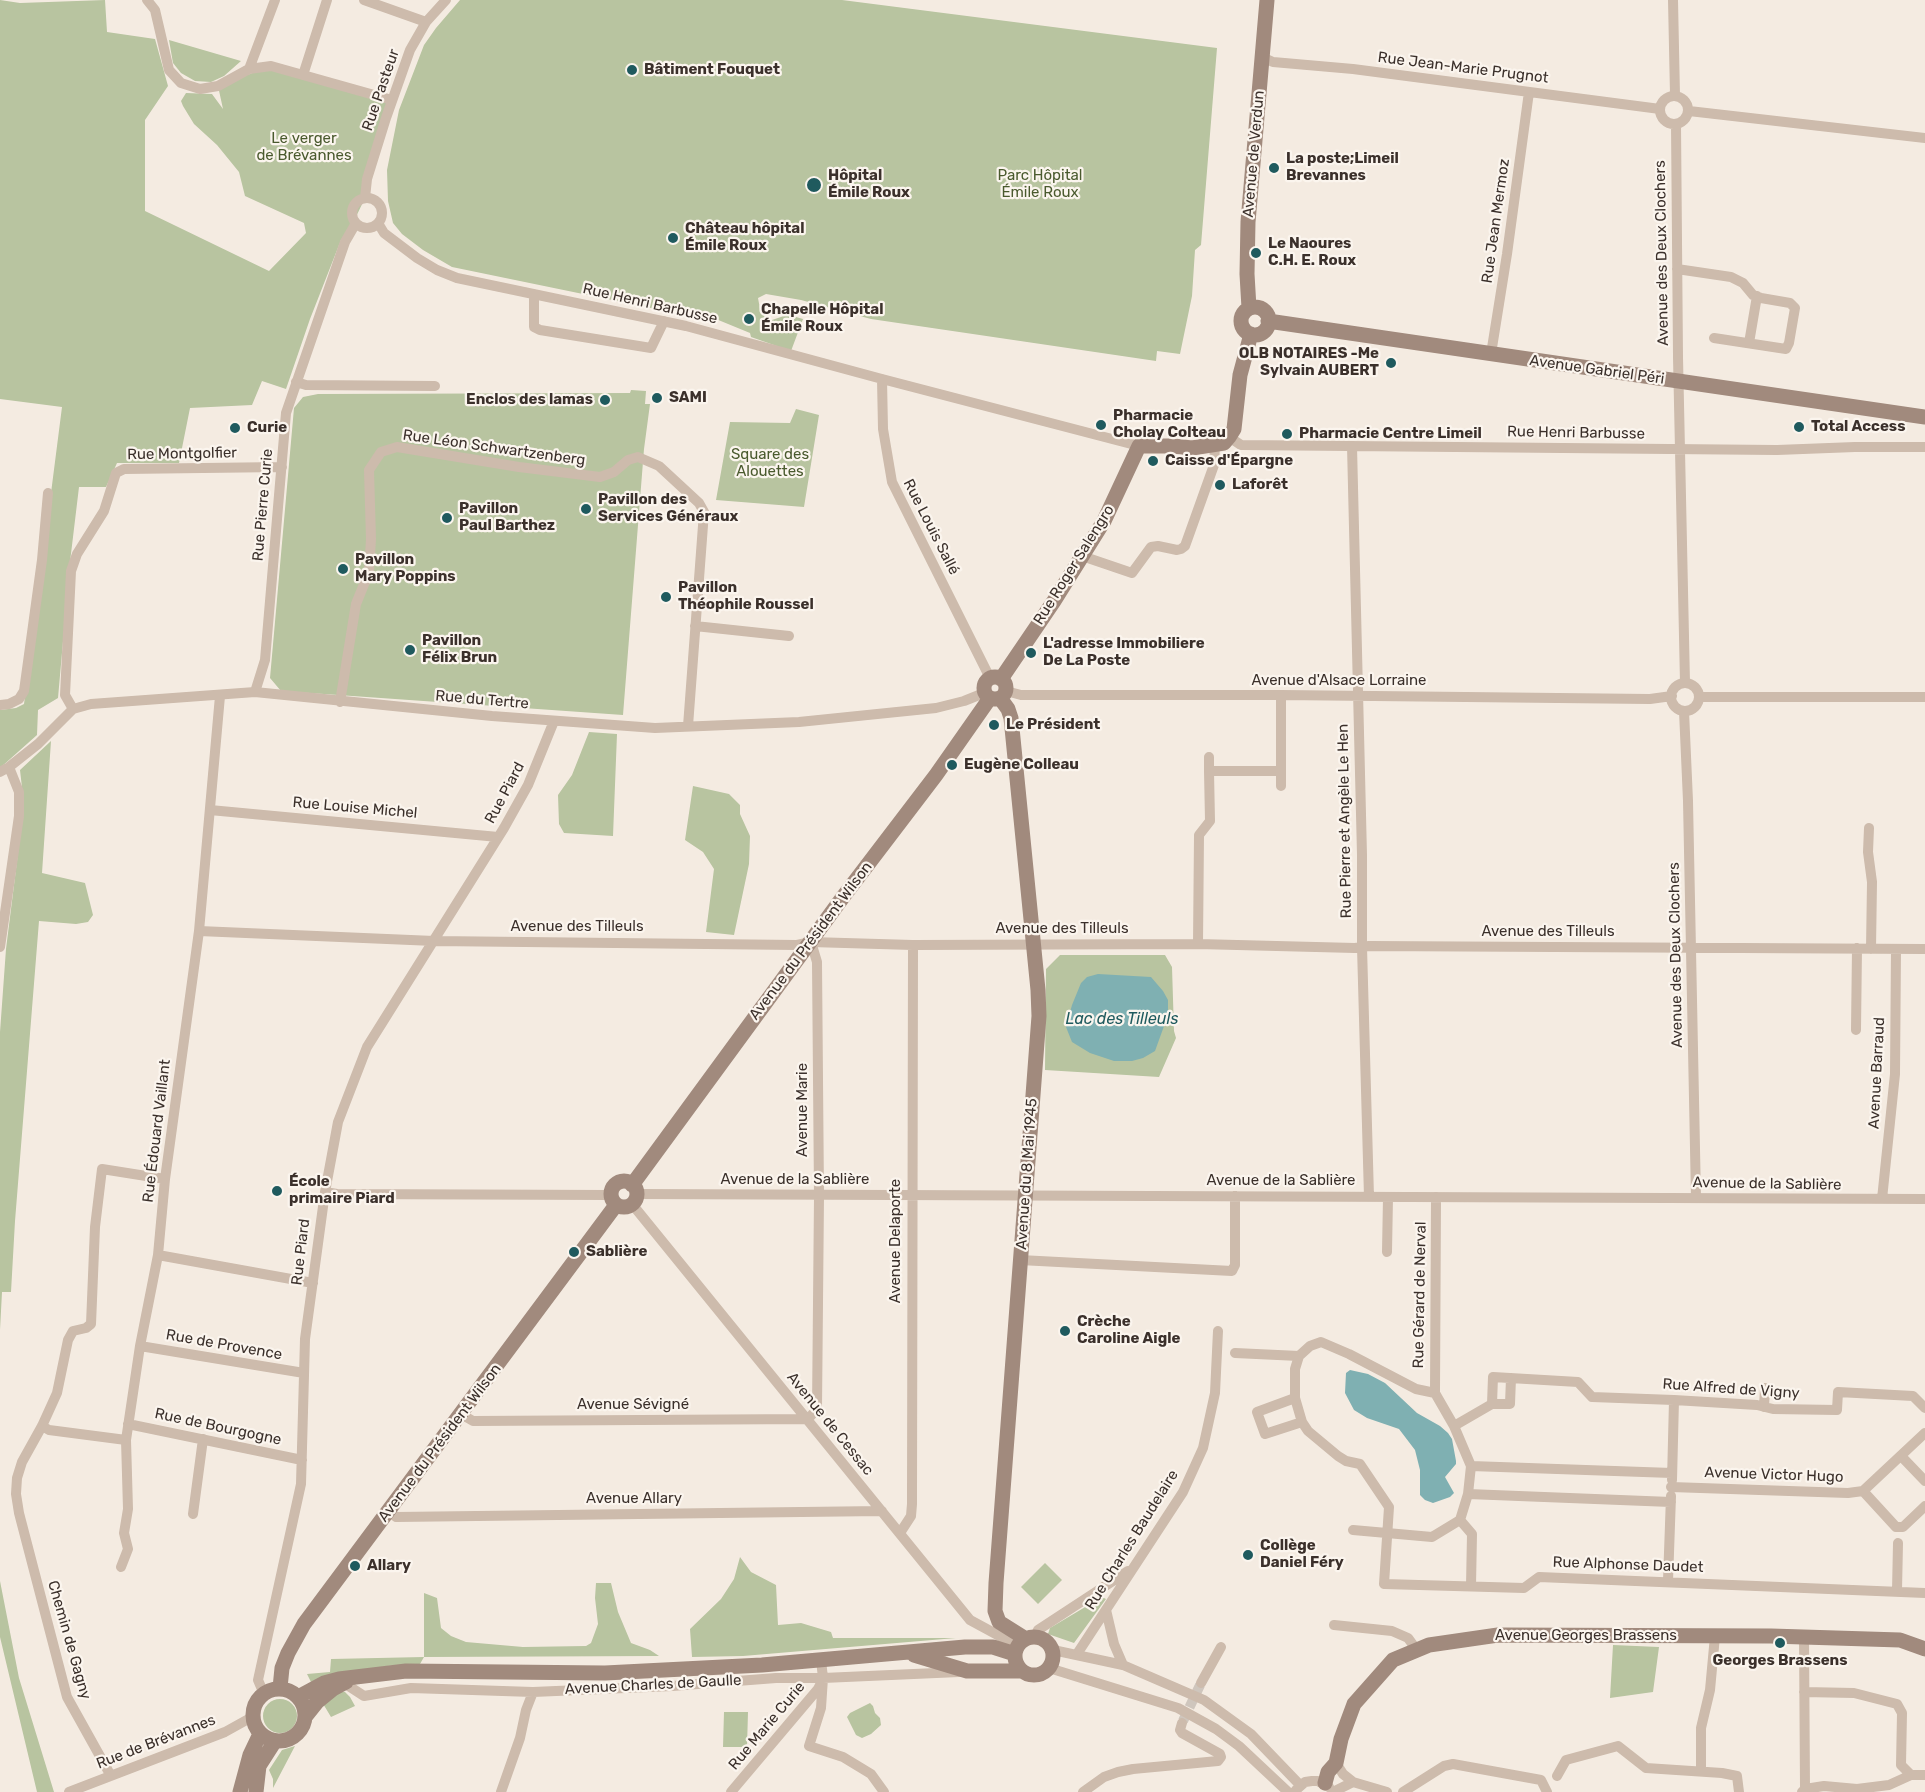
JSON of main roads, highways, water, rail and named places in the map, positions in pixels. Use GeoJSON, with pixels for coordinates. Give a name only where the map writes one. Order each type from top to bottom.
{"type":"FeatureCollection","features":[{"type":"Feature","properties":{"kind":"water","name":"Lac des Tilleuls"},"geometry":{"type":"Polygon","coordinates":[[[1098,974],[1151,977],[1163,991],[1168,1000],[1168,1015],[1155,1051],[1132,1061],[1114,1061],[1090,1053],[1072,1042],[1066,1027],[1072,1005],[1081,983],[1087,977],[1098,974]]]}},
{"type":"Feature","properties":{"kind":"water"},"geometry":{"type":"Polygon","coordinates":[[[1350,1370],[1368,1374],[1385,1383],[1417,1413],[1448,1433],[1452,1439],[1456,1461],[1445,1477],[1454,1493],[1450,1497],[1433,1503],[1420,1495],[1420,1470],[1415,1450],[1399,1429],[1367,1418],[1354,1410],[1345,1393],[1346,1373],[1350,1370]]]}},
{"type":"Feature","properties":{"kind":"tunnel"},"geometry":{"type":"LineString","coordinates":[[1183,1721],[1201,1683]]}},
{"type":"Feature","properties":{"kind":"place","name":"Bâtiment Fouquet"},"geometry":{"type":"Point","coordinates":[632,70]}},
{"type":"Feature","properties":{"kind":"place","name":"La poste;Limeil Brevannes"},"geometry":{"type":"Point","coordinates":[1274,168]}},
{"type":"Feature","properties":{"kind":"place","name":"Hôpital Émile Roux"},"geometry":{"type":"Point","coordinates":[814,185]}},
{"type":"Feature","properties":{"kind":"place","name":"Château hôpital Émile Roux"},"geometry":{"type":"Point","coordinates":[673,238]}},
{"type":"Feature","properties":{"kind":"place","name":"Le Naoures C.H. E. Roux"},"geometry":{"type":"Point","coordinates":[1256,253]}},
{"type":"Feature","properties":{"kind":"place","name":"Chapelle Hôpital Émile Roux"},"geometry":{"type":"Point","coordinates":[749,319]}},
{"type":"Feature","properties":{"kind":"place","name":"OLB NOTAIRES -Me Sylvain AUBERT"},"geometry":{"type":"Point","coordinates":[1391,363]}},
{"type":"Feature","properties":{"kind":"place","name":"SAMI"},"geometry":{"type":"Point","coordinates":[657,398]}},
{"type":"Feature","properties":{"kind":"place","name":"Enclos des lamas"},"geometry":{"type":"Point","coordinates":[605,400]}},
{"type":"Feature","properties":{"kind":"place","name":"Pharmacie Cholay Colteau"},"geometry":{"type":"Point","coordinates":[1101,425]}},
{"type":"Feature","properties":{"kind":"place","name":"Total Access"},"geometry":{"type":"Point","coordinates":[1799,427]}},
{"type":"Feature","properties":{"kind":"place","name":"Curie"},"geometry":{"type":"Point","coordinates":[235,428]}},
{"type":"Feature","properties":{"kind":"place","name":"Pharmacie Centre Limeil"},"geometry":{"type":"Point","coordinates":[1287,434]}},
{"type":"Feature","properties":{"kind":"place","name":"Caisse d'Épargne"},"geometry":{"type":"Point","coordinates":[1153,461]}},
{"type":"Feature","properties":{"kind":"place","name":"Laforêt"},"geometry":{"type":"Point","coordinates":[1220,485]}},
{"type":"Feature","properties":{"kind":"place","name":"Pavillon des Services Généraux"},"geometry":{"type":"Point","coordinates":[586,509]}},
{"type":"Feature","properties":{"kind":"place","name":"Pavillon Paul Barthez"},"geometry":{"type":"Point","coordinates":[447,518]}},
{"type":"Feature","properties":{"kind":"place","name":"Pavillon Mary Poppins"},"geometry":{"type":"Point","coordinates":[343,569]}},
{"type":"Feature","properties":{"kind":"place","name":"Pavillon Théophile Roussel"},"geometry":{"type":"Point","coordinates":[666,597]}},
{"type":"Feature","properties":{"kind":"place","name":"Pavillon Félix Brun"},"geometry":{"type":"Point","coordinates":[410,650]}},
{"type":"Feature","properties":{"kind":"place","name":"L'adresse Immobiliere De La Poste"},"geometry":{"type":"Point","coordinates":[1031,653]}},
{"type":"Feature","properties":{"kind":"place","name":"Le Président"},"geometry":{"type":"Point","coordinates":[994,725]}},
{"type":"Feature","properties":{"kind":"place","name":"Eugène Colleau"},"geometry":{"type":"Point","coordinates":[952,765]}},
{"type":"Feature","properties":{"kind":"place","name":"École primaire Piard"},"geometry":{"type":"Point","coordinates":[277,1191]}},
{"type":"Feature","properties":{"kind":"place","name":"Sablière"},"geometry":{"type":"Point","coordinates":[574,1252]}},
{"type":"Feature","properties":{"kind":"place","name":"Crèche Caroline Aigle"},"geometry":{"type":"Point","coordinates":[1065,1331]}},
{"type":"Feature","properties":{"kind":"place","name":"Collège Daniel Féry"},"geometry":{"type":"Point","coordinates":[1248,1555]}},
{"type":"Feature","properties":{"kind":"place","name":"Allary"},"geometry":{"type":"Point","coordinates":[355,1566]}},
{"type":"Feature","properties":{"kind":"place","name":"Georges Brassens"},"geometry":{"type":"Point","coordinates":[1780,1643]}},
{"type":"Feature","properties":{"kind":"park label","name":"Le verger de Brévannes"},"geometry":{"type":"Point","coordinates":[304,148]}},
{"type":"Feature","properties":{"kind":"park label","name":"Parc Hôpital Émile Roux"},"geometry":{"type":"Point","coordinates":[1040,184]}},
{"type":"Feature","properties":{"kind":"park label","name":"Square des Alouettes"},"geometry":{"type":"Point","coordinates":[770,464]}}]}
